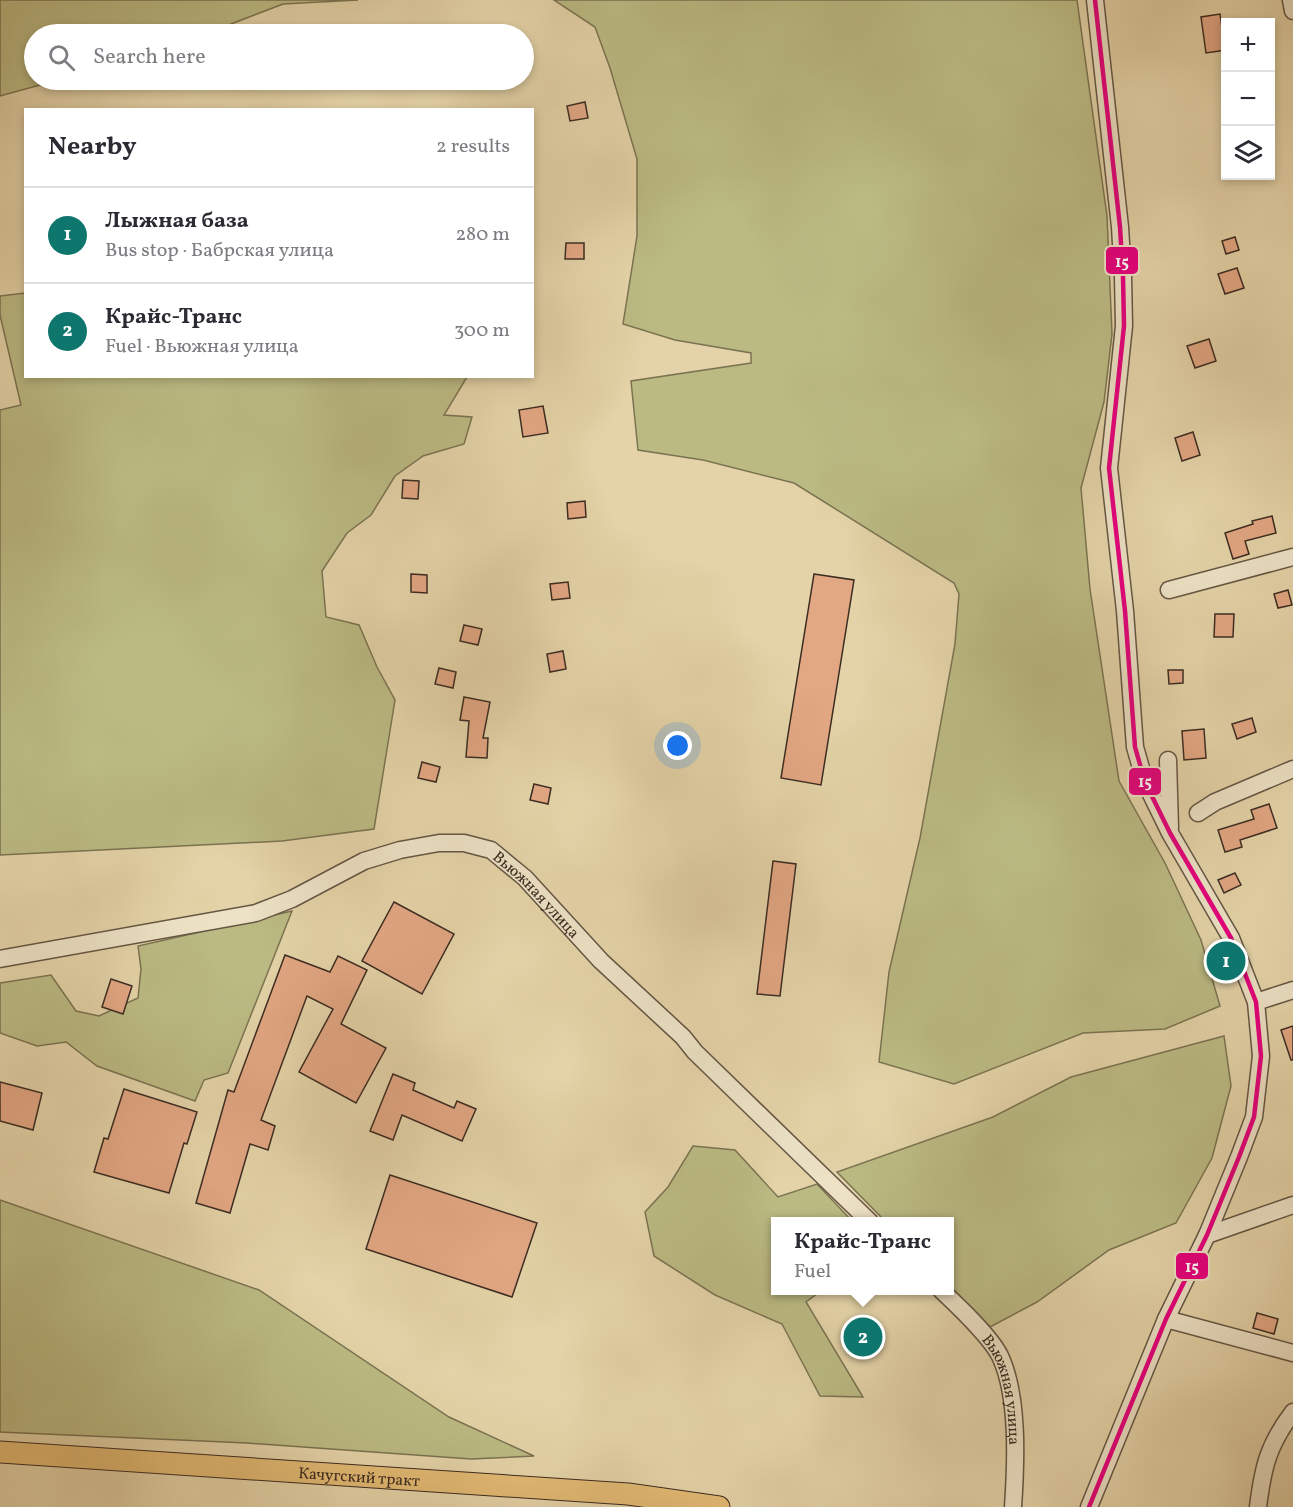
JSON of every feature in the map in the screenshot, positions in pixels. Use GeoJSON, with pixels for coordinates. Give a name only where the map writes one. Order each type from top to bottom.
{"type":"FeatureCollection","features":[{"type":"Feature","properties":{"kind":"main road","name":"Качугский тракт"},"geometry":{"type":"LineString","coordinates":[[0,1452],[628,1494],[719,1507]]}},
{"type":"Feature","properties":{"kind":"street"},"geometry":{"type":"LineString","coordinates":[[1089,1507],[1166,1319],[1207,1235],[1254,1118],[1261,1056],[1257,1002],[1231,938],[1170,833],[1145,782],[1135,747],[1125,610],[1109,468],[1124,326],[1123,276],[1120,227],[1095,0]]}},
{"type":"Feature","properties":{"kind":"street"},"geometry":{"type":"LineString","coordinates":[[1291,0],[1293,11]]}},
{"type":"Feature","properties":{"kind":"street"},"geometry":{"type":"LineString","coordinates":[[1169,590],[1293,556]]}},
{"type":"Feature","properties":{"kind":"street"},"geometry":{"type":"LineString","coordinates":[[1168,760],[1170,833]]}},
{"type":"Feature","properties":{"kind":"street"},"geometry":{"type":"LineString","coordinates":[[1198,813],[1215,802],[1293,769]]}},
{"type":"Feature","properties":{"kind":"street","name":"Вьюжная улица"},"geometry":{"type":"LineString","coordinates":[[0,959],[256,913],[292,898],[364,861],[400,850],[439,843],[464,843],[491,850],[525,878],[601,961],[683,1037],[695,1052],[866,1217]]}},
{"type":"Feature","properties":{"kind":"street"},"geometry":{"type":"LineString","coordinates":[[1257,1002],[1293,990]]}},
{"type":"Feature","properties":{"kind":"street"},"geometry":{"type":"LineString","coordinates":[[1207,1235],[1293,1205]]}},
{"type":"Feature","properties":{"kind":"street","name":"Вьюжная улица"},"geometry":{"type":"LineString","coordinates":[[946,1295],[999,1354],[1009,1381],[1014,1410],[1013,1507]]}},
{"type":"Feature","properties":{"kind":"street"},"geometry":{"type":"LineString","coordinates":[[1166,1319],[1293,1353]]}},
{"type":"Feature","properties":{"kind":"street"},"geometry":{"type":"LineString","coordinates":[[1258,1507],[1261,1479],[1267,1456],[1281,1428],[1293,1412]]}},
{"type":"Feature","properties":{"kind":"shaded area"},"geometry":{"type":"Polygon","coordinates":[[[0,0],[358,0],[283,4],[231,24],[24,24],[24,89],[0,96],[0,0]]]}},
{"type":"Feature","properties":{"kind":"shaded area"},"geometry":{"type":"Polygon","coordinates":[[[554,0],[1077,0],[1107,216],[1112,334],[1104,402],[1081,488],[1090,589],[1119,781],[1165,863],[1201,940],[1220,1006],[1165,1029],[1083,1033],[954,1084],[879,1062],[889,972],[920,838],[955,644],[959,594],[954,583],[794,483],[703,460],[638,450],[631,381],[751,363],[751,353],[675,340],[623,324],[637,236],[637,159],[610,68],[595,27],[554,0]]]}},
{"type":"Feature","properties":{"kind":"shaded area"},"geometry":{"type":"Polygon","coordinates":[[[24,293],[24,378],[466,378],[444,415],[472,417],[464,444],[423,456],[395,476],[371,515],[347,533],[322,571],[326,617],[359,625],[377,667],[395,700],[374,829],[282,841],[0,855],[0,410],[21,405],[0,315],[0,296],[24,293]]]}},
{"type":"Feature","properties":{"kind":"shaded area"},"geometry":{"type":"Polygon","coordinates":[[[292,911],[228,1073],[204,1080],[195,1101],[97,1066],[66,1042],[37,1046],[0,1033],[0,983],[51,975],[76,1011],[99,1016],[138,998],[141,969],[138,946],[292,911]]]}},
{"type":"Feature","properties":{"kind":"shaded area"},"geometry":{"type":"Polygon","coordinates":[[[1224,1036],[1231,1086],[1212,1158],[1176,1223],[1109,1250],[1037,1302],[990,1327],[954,1291],[954,1217],[881,1217],[837,1172],[993,1117],[1071,1077],[1224,1036]]]}},
{"type":"Feature","properties":{"kind":"shaded area"},"geometry":{"type":"Polygon","coordinates":[[[693,1146],[735,1150],[778,1197],[817,1184],[848,1217],[771,1217],[771,1295],[816,1295],[806,1302],[863,1397],[820,1396],[782,1324],[715,1295],[654,1256],[645,1212],[668,1187],[693,1146]]]}},
{"type":"Feature","properties":{"kind":"shaded area"},"geometry":{"type":"Polygon","coordinates":[[[0,1200],[259,1290],[449,1417],[534,1456],[471,1459],[247,1443],[0,1432],[0,1200]]]}},
{"type":"Feature","properties":{"kind":"building"},"geometry":{"type":"Polygon","coordinates":[[[1220,14],[1221,51],[1206,53],[1201,17],[1220,14]]]}},
{"type":"Feature","properties":{"kind":"building"},"geometry":{"type":"Polygon","coordinates":[[[585,102],[588,118],[570,121],[567,106],[585,102]]]}},
{"type":"Feature","properties":{"kind":"building"},"geometry":{"type":"Polygon","coordinates":[[[1235,237],[1239,250],[1226,254],[1222,241],[1235,237]]]}},
{"type":"Feature","properties":{"kind":"building"},"geometry":{"type":"Polygon","coordinates":[[[566,243],[584,243],[584,259],[565,259],[566,243]]]}},
{"type":"Feature","properties":{"kind":"building"},"geometry":{"type":"Polygon","coordinates":[[[1237,268],[1244,288],[1225,294],[1218,274],[1237,268]]]}},
{"type":"Feature","properties":{"kind":"building"},"geometry":{"type":"Polygon","coordinates":[[[1209,339],[1216,361],[1195,368],[1187,346],[1209,339]]]}},
{"type":"Feature","properties":{"kind":"building"},"geometry":{"type":"Polygon","coordinates":[[[543,406],[548,433],[523,437],[519,410],[543,406]]]}},
{"type":"Feature","properties":{"kind":"building"},"geometry":{"type":"Polygon","coordinates":[[[1193,432],[1200,455],[1182,461],[1175,438],[1193,432]]]}},
{"type":"Feature","properties":{"kind":"building"},"geometry":{"type":"Polygon","coordinates":[[[403,480],[419,481],[418,499],[402,498],[403,480]]]}},
{"type":"Feature","properties":{"kind":"building"},"geometry":{"type":"Polygon","coordinates":[[[585,501],[586,517],[568,519],[567,503],[585,501]]]}},
{"type":"Feature","properties":{"kind":"building"},"geometry":{"type":"Polygon","coordinates":[[[1272,516],[1276,533],[1245,541],[1249,554],[1233,559],[1225,533],[1253,524],[1252,521],[1272,516]]]}},
{"type":"Feature","properties":{"kind":"building"},"geometry":{"type":"Polygon","coordinates":[[[411,574],[427,575],[427,593],[411,592],[411,574]]]}},
{"type":"Feature","properties":{"kind":"building"},"geometry":{"type":"Polygon","coordinates":[[[814,574],[854,580],[821,785],[781,778],[814,574]]]}},
{"type":"Feature","properties":{"kind":"building"},"geometry":{"type":"Polygon","coordinates":[[[568,582],[570,598],[552,600],[550,584],[568,582]]]}},
{"type":"Feature","properties":{"kind":"building"},"geometry":{"type":"Polygon","coordinates":[[[1288,590],[1292,605],[1278,608],[1274,594],[1288,590]]]}},
{"type":"Feature","properties":{"kind":"building"},"geometry":{"type":"Polygon","coordinates":[[[1215,614],[1234,614],[1233,637],[1214,637],[1215,614]]]}},
{"type":"Feature","properties":{"kind":"building"},"geometry":{"type":"Polygon","coordinates":[[[464,625],[482,629],[478,645],[460,641],[464,625]]]}},
{"type":"Feature","properties":{"kind":"building"},"geometry":{"type":"Polygon","coordinates":[[[563,651],[566,669],[550,672],[547,654],[563,651]]]}},
{"type":"Feature","properties":{"kind":"building"},"geometry":{"type":"Polygon","coordinates":[[[439,668],[456,672],[453,688],[435,684],[439,668]]]}},
{"type":"Feature","properties":{"kind":"building"},"geometry":{"type":"Polygon","coordinates":[[[1168,670],[1183,670],[1183,683],[1169,684],[1168,670]]]}},
{"type":"Feature","properties":{"kind":"building"},"geometry":{"type":"Polygon","coordinates":[[[464,697],[490,702],[483,738],[488,738],[487,758],[466,757],[469,721],[460,720],[464,697]]]}},
{"type":"Feature","properties":{"kind":"building"},"geometry":{"type":"Polygon","coordinates":[[[1252,718],[1256,732],[1237,739],[1232,724],[1252,718]]]}},
{"type":"Feature","properties":{"kind":"building"},"geometry":{"type":"Polygon","coordinates":[[[1204,729],[1206,758],[1184,760],[1182,731],[1204,729]]]}},
{"type":"Feature","properties":{"kind":"building"},"geometry":{"type":"Polygon","coordinates":[[[422,762],[440,767],[436,782],[418,778],[422,762]]]}},
{"type":"Feature","properties":{"kind":"building"},"geometry":{"type":"Polygon","coordinates":[[[534,784],[551,788],[548,804],[530,800],[534,784]]]}},
{"type":"Feature","properties":{"kind":"building"},"geometry":{"type":"Polygon","coordinates":[[[1269,804],[1277,828],[1240,840],[1242,847],[1225,852],[1218,830],[1254,819],[1251,810],[1269,804]]]}},
{"type":"Feature","properties":{"kind":"building"},"geometry":{"type":"Polygon","coordinates":[[[773,861],[796,864],[780,996],[757,994],[773,861]]]}},
{"type":"Feature","properties":{"kind":"building"},"geometry":{"type":"Polygon","coordinates":[[[1235,873],[1241,885],[1224,893],[1218,880],[1235,873]]]}},
{"type":"Feature","properties":{"kind":"building"},"geometry":{"type":"Polygon","coordinates":[[[394,902],[454,934],[422,994],[362,961],[394,902]]]}},
{"type":"Feature","properties":{"kind":"building"},"geometry":{"type":"Polygon","coordinates":[[[285,955],[330,972],[338,956],[367,970],[341,1024],[386,1048],[356,1103],[299,1072],[333,1009],[307,996],[261,1120],[275,1126],[268,1150],[250,1144],[230,1213],[196,1203],[228,1090],[234,1092],[285,955]]]}},
{"type":"Feature","properties":{"kind":"building"},"geometry":{"type":"Polygon","coordinates":[[[111,979],[132,986],[123,1014],[102,1007],[111,979]]]}},
{"type":"Feature","properties":{"kind":"building"},"geometry":{"type":"Polygon","coordinates":[[[1293,1026],[1293,1060],[1291,1060],[1281,1030],[1293,1026]]]}},
{"type":"Feature","properties":{"kind":"building"},"geometry":{"type":"Polygon","coordinates":[[[393,1074],[415,1083],[413,1090],[454,1108],[457,1101],[476,1109],[462,1141],[402,1115],[393,1140],[370,1131],[393,1074]]]}},
{"type":"Feature","properties":{"kind":"building"},"geometry":{"type":"Polygon","coordinates":[[[0,1082],[42,1093],[33,1130],[0,1121],[0,1082]]]}},
{"type":"Feature","properties":{"kind":"building"},"geometry":{"type":"Polygon","coordinates":[[[124,1089],[197,1112],[187,1144],[184,1143],[169,1193],[94,1172],[104,1138],[108,1139],[124,1089]]]}},
{"type":"Feature","properties":{"kind":"building"},"geometry":{"type":"Polygon","coordinates":[[[390,1175],[537,1223],[512,1297],[366,1249],[390,1175]]]}},
{"type":"Feature","properties":{"kind":"building"},"geometry":{"type":"Polygon","coordinates":[[[1257,1313],[1278,1319],[1274,1334],[1253,1328],[1257,1313]]]}},
{"type":"Feature","properties":{"kind":"building"},"geometry":{"type":"Polygon","coordinates":[[[867,1322],[877,1343],[859,1352],[849,1331],[867,1322]]]}},
{"type":"Feature","properties":{"kind":"transit line","name":"15"},"geometry":{"type":"LineString","coordinates":[[1089,1507],[1166,1319],[1207,1235],[1239,1157],[1254,1117],[1261,1056],[1256,1002],[1231,938],[1170,833],[1145,782],[1135,747],[1125,611],[1109,468],[1124,326],[1123,276],[1120,227],[1095,0]]}},
{"type":"Feature","properties":{"kind":"place","name":"Лыжная база"},"geometry":{"type":"Point","coordinates":[1226,961]}},
{"type":"Feature","properties":{"kind":"place","name":"Крайс-Транс"},"geometry":{"type":"Point","coordinates":[863,1337]}}]}
